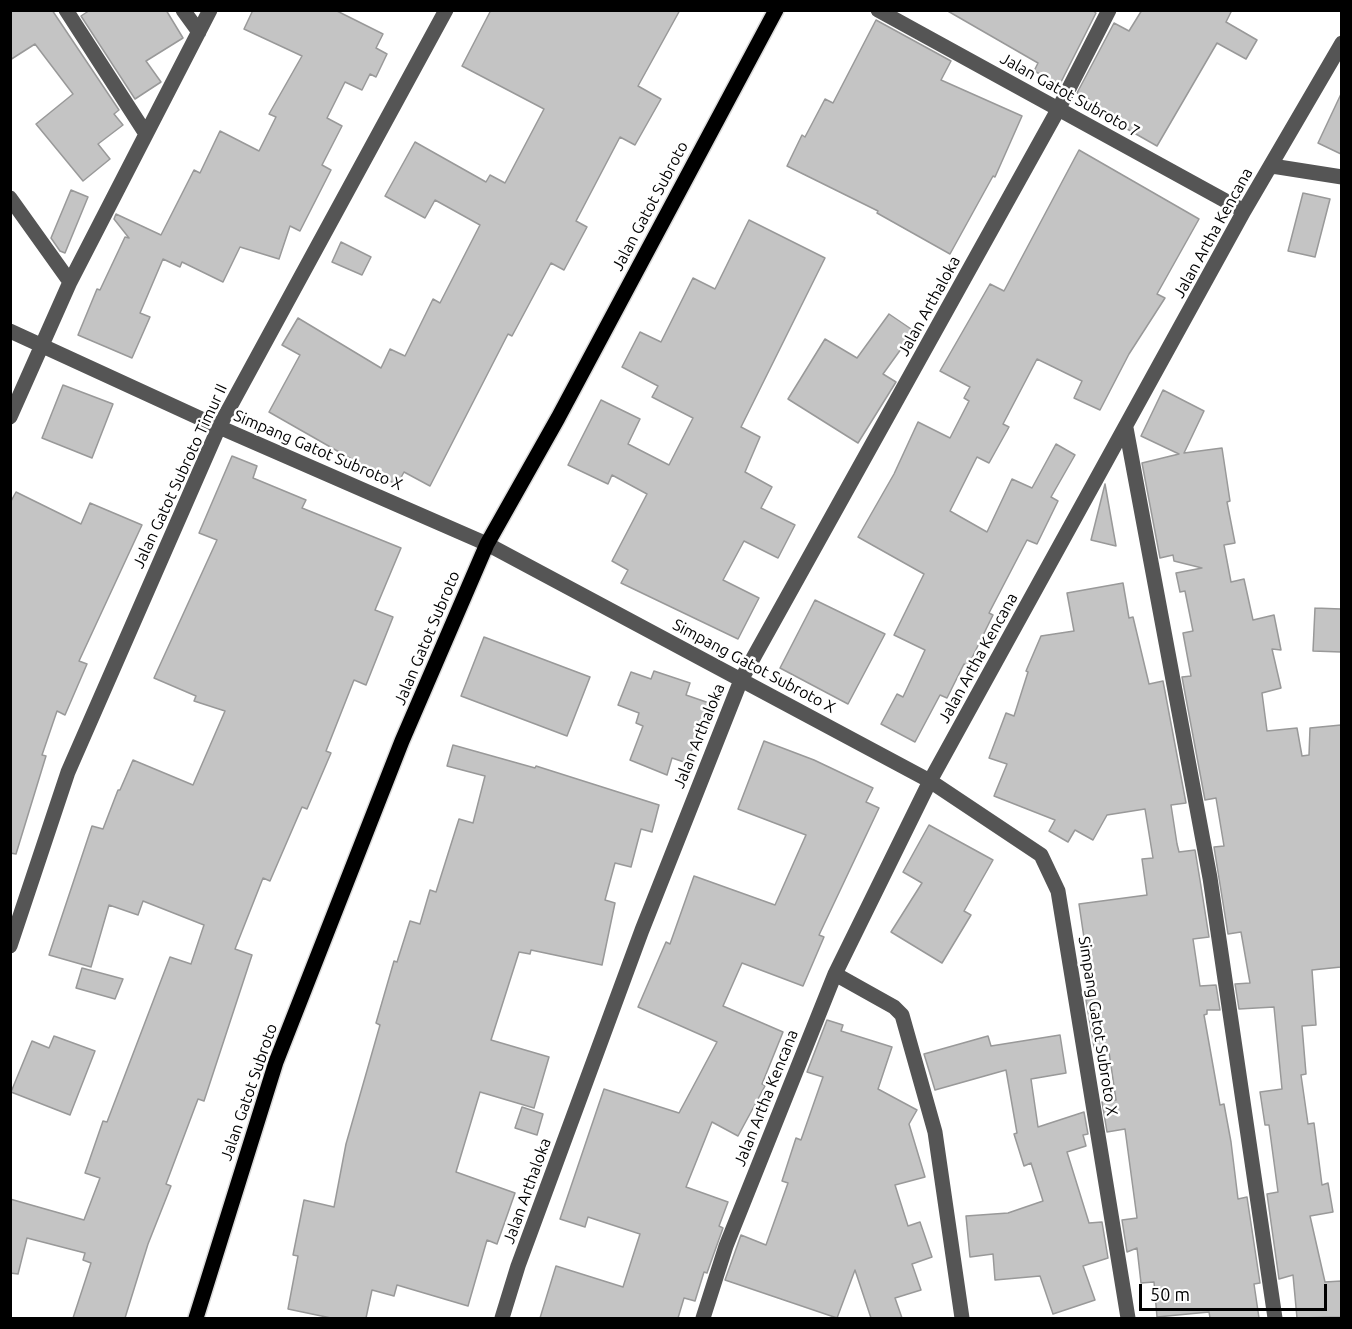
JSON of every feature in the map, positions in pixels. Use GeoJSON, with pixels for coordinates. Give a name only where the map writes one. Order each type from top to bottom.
{"type":"FeatureCollection","features":[{"type":"Feature","properties":{"kind":"main road","name":"Jalan Gatot Subroto"},"geometry":{"type":"LineString","coordinates":[[196,1318],[276,1062],[402,741],[488,543],[558,418],[776,10]]}},
{"type":"Feature","properties":{"kind":"street"},"geometry":{"type":"LineString","coordinates":[[66,10],[146,134]]}},
{"type":"Feature","properties":{"kind":"street"},"geometry":{"type":"LineString","coordinates":[[183,10],[199,32]]}},
{"type":"Feature","properties":{"kind":"street"},"geometry":{"type":"LineString","coordinates":[[10,417],[70,282],[210,10]]}},
{"type":"Feature","properties":{"kind":"street","name":"Jalan Gatot Subroto Timur II"},"geometry":{"type":"LineString","coordinates":[[10,946],[68,772],[219,427],[446,10]]}},
{"type":"Feature","properties":{"kind":"street","name":"Jalan Gatot Subroto 7"},"geometry":{"type":"LineString","coordinates":[[878,10],[1059,108],[1185,181],[1244,211]]}},
{"type":"Feature","properties":{"kind":"street","name":"Jalan Arthaloka"},"geometry":{"type":"LineString","coordinates":[[502,1318],[518,1266],[642,930],[741,680],[1059,108],[1109,10]]}},
{"type":"Feature","properties":{"kind":"street","name":"Jalan Artha Kencana"},"geometry":{"type":"LineString","coordinates":[[703,1318],[726,1246],[835,974],[930,781],[1244,211],[1341,43]]}},
{"type":"Feature","properties":{"kind":"street"},"geometry":{"type":"LineString","coordinates":[[1272,166],[1341,177]]}},
{"type":"Feature","properties":{"kind":"street"},"geometry":{"type":"LineString","coordinates":[[10,198],[70,282]]}},
{"type":"Feature","properties":{"kind":"street","name":"Simpang Gatot Subroto X"},"geometry":{"type":"LineString","coordinates":[[10,331],[219,427],[488,543],[930,781],[1041,855],[1058,891],[1128,1318]]}},
{"type":"Feature","properties":{"kind":"street"},"geometry":{"type":"LineString","coordinates":[[1126,428],[1210,878],[1275,1318]]}},
{"type":"Feature","properties":{"kind":"street"},"geometry":{"type":"LineString","coordinates":[[835,974],[894,1007],[902,1016],[936,1132],[962,1318]]}},
{"type":"Feature","properties":{"kind":"building"},"geometry":{"type":"Polygon","coordinates":[[[10,10],[52,10],[119,110],[114,114],[123,125],[98,144],[110,159],[83,181],[36,124],[73,94],[35,44],[10,60],[10,10]]]}},
{"type":"Feature","properties":{"kind":"building"},"geometry":{"type":"Polygon","coordinates":[[[90,10],[166,10],[183,38],[146,61],[161,82],[135,99],[81,16],[90,10]]]}},
{"type":"Feature","properties":{"kind":"building"},"geometry":{"type":"Polygon","coordinates":[[[253,10],[335,10],[383,34],[376,48],[387,54],[376,77],[370,74],[362,90],[345,82],[327,118],[342,126],[322,165],[331,170],[300,231],[290,226],[279,259],[240,247],[223,282],[182,262],[180,267],[163,259],[140,313],[150,317],[132,358],[78,335],[97,289],[100,290],[125,237],[129,238],[114,219],[116,214],[161,235],[194,170],[200,173],[220,131],[259,151],[276,117],[269,114],[302,56],[244,29],[253,10]]]}},
{"type":"Feature","properties":{"kind":"building"},"geometry":{"type":"Polygon","coordinates":[[[491,10],[680,10],[638,86],[661,99],[635,145],[620,137],[576,221],[587,227],[564,270],[551,263],[512,336],[508,334],[430,486],[404,472],[397,485],[269,412],[300,355],[282,345],[298,318],[381,368],[390,349],[405,356],[433,299],[440,303],[480,225],[435,200],[425,218],[385,196],[415,142],[486,182],[490,175],[505,183],[544,109],[462,66],[491,10]]]}},
{"type":"Feature","properties":{"kind":"building"},"geometry":{"type":"Polygon","coordinates":[[[946,10],[1092,10],[1096,13],[1060,84],[1034,71],[1038,63],[946,10]]]}},
{"type":"Feature","properties":{"kind":"building"},"geometry":{"type":"Polygon","coordinates":[[[1142,10],[1232,10],[1226,22],[1257,40],[1246,59],[1217,43],[1157,146],[1085,105],[1089,99],[1077,93],[1114,23],[1129,31],[1142,10]]]}},
{"type":"Feature","properties":{"kind":"building"},"geometry":{"type":"Polygon","coordinates":[[[876,20],[951,61],[941,80],[1022,116],[995,177],[993,176],[950,254],[877,213],[878,211],[787,166],[802,135],[805,137],[825,99],[833,103],[876,20]]]}},
{"type":"Feature","properties":{"kind":"building"},"geometry":{"type":"Polygon","coordinates":[[[1341,94],[1341,154],[1318,143],[1341,94]]]}},
{"type":"Feature","properties":{"kind":"building"},"geometry":{"type":"Polygon","coordinates":[[[1079,150],[1199,219],[1157,294],[1165,298],[1129,354],[1100,410],[1074,398],[1082,381],[1037,359],[1003,424],[1009,427],[989,463],[977,457],[950,511],[987,532],[1012,479],[1032,488],[1056,444],[1075,455],[1051,497],[1058,501],[1037,544],[1027,540],[989,613],[993,615],[968,666],[964,664],[947,698],[940,695],[915,742],[881,724],[897,694],[903,697],[925,650],[894,635],[924,574],[858,537],[894,474],[918,422],[950,438],[969,401],[964,398],[970,387],[940,371],[990,284],[1004,291],[1079,150]]]}},
{"type":"Feature","properties":{"kind":"building"},"geometry":{"type":"Polygon","coordinates":[[[71,190],[88,197],[65,253],[60,251],[51,238],[71,190]]]}},
{"type":"Feature","properties":{"kind":"building"},"geometry":{"type":"Polygon","coordinates":[[[1303,193],[1330,199],[1315,257],[1288,251],[1303,193]]]}},
{"type":"Feature","properties":{"kind":"building"},"geometry":{"type":"Polygon","coordinates":[[[749,220],[825,258],[741,427],[760,437],[745,472],[772,487],[761,508],[795,525],[778,558],[744,541],[723,580],[759,598],[738,639],[621,583],[628,570],[612,561],[647,494],[612,475],[608,484],[568,465],[601,400],[640,419],[628,444],[669,465],[693,418],[652,397],[658,386],[622,367],[640,332],[661,342],[693,278],[715,289],[749,220]]]}},
{"type":"Feature","properties":{"kind":"building"},"geometry":{"type":"Polygon","coordinates":[[[341,242],[371,257],[362,275],[332,262],[341,242]]]}},
{"type":"Feature","properties":{"kind":"building"},"geometry":{"type":"Polygon","coordinates":[[[889,314],[914,331],[883,374],[896,382],[858,443],[788,399],[825,339],[857,358],[889,314]]]}},
{"type":"Feature","properties":{"kind":"building"},"geometry":{"type":"Polygon","coordinates":[[[63,385],[113,404],[92,458],[42,438],[63,385]]]}},
{"type":"Feature","properties":{"kind":"building"},"geometry":{"type":"Polygon","coordinates":[[[1163,390],[1204,411],[1184,453],[1222,448],[1230,501],[1227,502],[1235,543],[1224,545],[1231,582],[1244,579],[1253,620],[1274,615],[1281,650],[1272,649],[1281,688],[1262,693],[1267,731],[1297,728],[1302,756],[1309,755],[1310,728],[1341,725],[1341,967],[1312,970],[1316,1025],[1302,1026],[1306,1074],[1301,1075],[1308,1124],[1314,1123],[1322,1185],[1328,1183],[1333,1212],[1310,1216],[1325,1282],[1341,1281],[1341,1317],[1297,1318],[1293,1275],[1279,1279],[1267,1194],[1278,1192],[1269,1125],[1265,1125],[1260,1092],[1282,1089],[1274,1007],[1239,1009],[1235,984],[1250,983],[1241,932],[1228,934],[1214,847],[1224,846],[1216,798],[1205,800],[1182,677],[1191,676],[1183,633],[1193,631],[1185,591],[1180,592],[1176,573],[1202,568],[1174,561],[1173,555],[1160,558],[1142,463],[1179,454],[1141,436],[1163,390]]]}},
{"type":"Feature","properties":{"kind":"building"},"geometry":{"type":"Polygon","coordinates":[[[232,456],[257,466],[253,478],[306,500],[302,508],[401,548],[375,610],[393,617],[366,685],[354,680],[326,751],[331,753],[307,809],[302,807],[270,881],[263,878],[235,949],[252,955],[204,1101],[198,1099],[166,1184],[171,1186],[148,1244],[125,1318],[73,1318],[91,1263],[83,1260],[85,1253],[27,1238],[18,1274],[10,1273],[10,1199],[84,1220],[100,1178],[85,1173],[103,1121],[107,1122],[170,957],[191,964],[204,925],[143,901],[138,915],[109,905],[91,967],[49,955],[92,826],[103,829],[133,760],[193,785],[225,711],[194,701],[196,696],[154,678],[217,540],[199,533],[232,456]]]}},
{"type":"Feature","properties":{"kind":"building"},"geometry":{"type":"Polygon","coordinates":[[[1105,484],[1116,546],[1091,540],[1105,484]]]}},
{"type":"Feature","properties":{"kind":"building"},"geometry":{"type":"Polygon","coordinates":[[[16,492],[81,524],[90,503],[142,525],[79,661],[87,664],[65,715],[57,711],[42,755],[46,756],[16,854],[10,853],[10,503],[16,492]]]}},
{"type":"Feature","properties":{"kind":"building"},"geometry":{"type":"Polygon","coordinates":[[[1123,583],[1129,618],[1133,617],[1149,684],[1163,681],[1186,803],[1171,805],[1179,852],[1195,850],[1209,937],[1193,939],[1200,986],[1216,985],[1220,1010],[1207,1010],[1207,1014],[1204,1015],[1220,1105],[1224,1104],[1238,1199],[1247,1197],[1260,1283],[1254,1284],[1259,1318],[1210,1318],[1209,1312],[1157,1317],[1154,1282],[1141,1283],[1137,1248],[1127,1252],[1122,1220],[1137,1218],[1125,1129],[1107,1132],[1102,1102],[1116,1100],[1108,1045],[1094,1047],[1086,1000],[1093,999],[1079,904],[1147,895],[1142,859],[1153,858],[1145,809],[1107,815],[1093,840],[1075,830],[1068,842],[1049,831],[1055,820],[994,796],[1007,764],[989,758],[1006,713],[1014,716],[1028,672],[1026,671],[1041,636],[1074,631],[1067,593],[1123,583]]]}},
{"type":"Feature","properties":{"kind":"building"},"geometry":{"type":"Polygon","coordinates":[[[815,600],[885,634],[848,704],[780,668],[815,600]]]}},
{"type":"Feature","properties":{"kind":"building"},"geometry":{"type":"Polygon","coordinates":[[[1315,608],[1341,609],[1341,652],[1313,651],[1315,608]]]}},
{"type":"Feature","properties":{"kind":"building"},"geometry":{"type":"Polygon","coordinates":[[[484,637],[590,677],[567,736],[461,696],[484,637]]]}},
{"type":"Feature","properties":{"kind":"building"},"geometry":{"type":"Polygon","coordinates":[[[654,671],[690,683],[686,695],[709,703],[687,763],[672,758],[667,775],[630,760],[643,726],[636,723],[639,713],[618,705],[631,672],[651,679],[654,671]]]}},
{"type":"Feature","properties":{"kind":"building"},"geometry":{"type":"Polygon","coordinates":[[[764,741],[814,760],[873,788],[866,802],[879,808],[819,935],[824,937],[803,986],[742,963],[723,1006],[783,1032],[762,1084],[765,1086],[738,1136],[712,1122],[686,1187],[728,1202],[719,1226],[723,1228],[707,1273],[704,1272],[695,1301],[684,1298],[678,1318],[540,1318],[556,1266],[623,1287],[640,1234],[588,1217],[585,1227],[560,1219],[604,1089],[679,1113],[717,1042],[638,1007],[666,942],[670,944],[694,876],[775,905],[806,835],[738,809],[764,741]]]}},
{"type":"Feature","properties":{"kind":"building"},"geometry":{"type":"Polygon","coordinates":[[[453,745],[535,768],[536,766],[659,805],[652,832],[641,829],[631,867],[615,863],[605,900],[615,903],[602,965],[531,950],[530,954],[519,952],[491,1040],[549,1057],[534,1108],[480,1092],[456,1172],[515,1193],[497,1244],[487,1240],[468,1306],[397,1285],[394,1296],[372,1290],[366,1318],[331,1318],[288,1309],[298,1256],[293,1255],[304,1200],[334,1207],[346,1144],[380,1025],[376,1023],[394,961],[397,962],[410,921],[420,924],[430,890],[436,892],[459,819],[473,823],[485,776],[447,766],[453,745]]]}},
{"type":"Feature","properties":{"kind":"building"},"geometry":{"type":"Polygon","coordinates":[[[929,825],[993,860],[964,911],[971,915],[942,963],[891,932],[922,883],[903,872],[929,825]]]}},
{"type":"Feature","properties":{"kind":"building"},"geometry":{"type":"Polygon","coordinates":[[[82,968],[123,979],[115,999],[76,988],[82,968]]]}},
{"type":"Feature","properties":{"kind":"building"},"geometry":{"type":"Polygon","coordinates":[[[827,1020],[843,1025],[841,1031],[892,1047],[878,1089],[917,1110],[909,1124],[925,1177],[895,1185],[908,1226],[920,1222],[932,1257],[912,1264],[921,1290],[895,1298],[902,1318],[871,1318],[855,1270],[837,1318],[725,1280],[741,1235],[766,1245],[788,1183],[782,1181],[796,1138],[801,1140],[823,1077],[807,1072],[827,1020]]]}},
{"type":"Feature","properties":{"kind":"building"},"geometry":{"type":"Polygon","coordinates":[[[1060,1035],[1066,1073],[1031,1079],[1038,1127],[1084,1112],[1088,1134],[1083,1135],[1086,1146],[1067,1152],[1089,1223],[1102,1222],[1108,1258],[1083,1266],[1095,1300],[1053,1314],[1040,1276],[995,1280],[993,1254],[970,1257],[966,1216],[1008,1213],[1043,1201],[1031,1163],[1024,1166],[1014,1134],[1017,1133],[1006,1070],[935,1090],[924,1054],[988,1036],[991,1046],[1060,1035]]]}},
{"type":"Feature","properties":{"kind":"building"},"geometry":{"type":"Polygon","coordinates":[[[54,1036],[95,1051],[70,1115],[11,1092],[32,1041],[49,1048],[54,1036]]]}},
{"type":"Feature","properties":{"kind":"building"},"geometry":{"type":"Polygon","coordinates":[[[522,1107],[543,1114],[537,1135],[515,1128],[522,1107]]]}}]}
